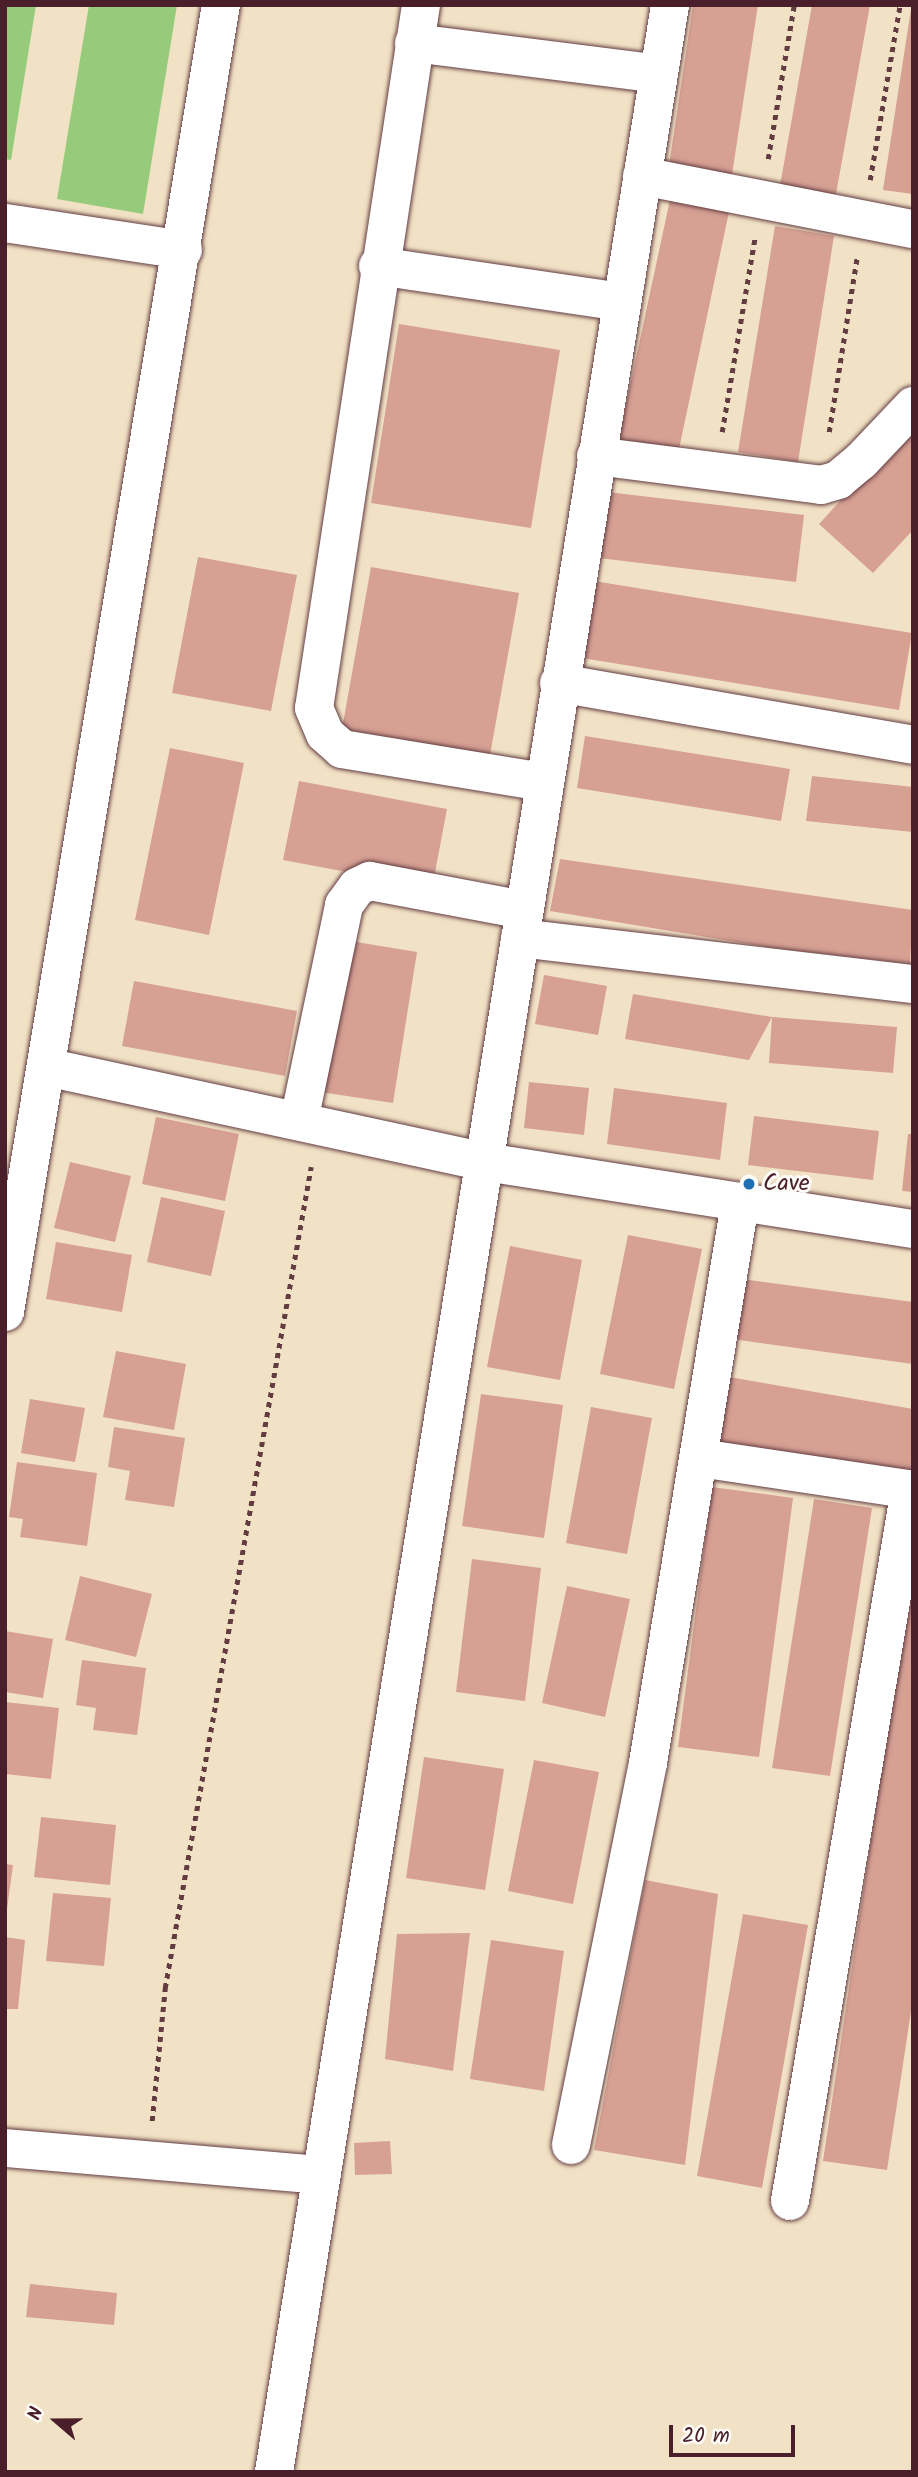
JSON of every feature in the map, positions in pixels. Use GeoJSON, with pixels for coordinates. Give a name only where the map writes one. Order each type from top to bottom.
{"type":"FeatureCollection","features":[{"type":"Feature","properties":{"kind":"street"},"geometry":{"type":"LineString","coordinates":[[5,1312],[183,250],[221,5]]}},
{"type":"Feature","properties":{"kind":"street"},"geometry":{"type":"LineString","coordinates":[[421,5],[378,266],[314,708],[325,734],[342,749],[544,782]]}},
{"type":"Feature","properties":{"kind":"street"},"geometry":{"type":"LineString","coordinates":[[274,2472],[318,2175],[485,1162],[559,683],[670,5]]}},
{"type":"Feature","properties":{"kind":"street"},"geometry":{"type":"LineString","coordinates":[[414,43],[658,74]]}},
{"type":"Feature","properties":{"kind":"street"},"geometry":{"type":"LineString","coordinates":[[642,176],[913,229]]}},
{"type":"Feature","properties":{"kind":"street"},"geometry":{"type":"LineString","coordinates":[[5,223],[183,250]]}},
{"type":"Feature","properties":{"kind":"street"},"geometry":{"type":"LineString","coordinates":[[378,266],[621,302]]}},
{"type":"Feature","properties":{"kind":"street"},"geometry":{"type":"LineString","coordinates":[[596,456],[821,485],[838,480],[861,461],[913,406]]}},
{"type":"Feature","properties":{"kind":"street"},"geometry":{"type":"LineString","coordinates":[[559,683],[913,745]]}},
{"type":"Feature","properties":{"kind":"street"},"geometry":{"type":"LineString","coordinates":[[309,1123],[344,905],[357,887],[370,881],[522,924],[913,984]]}},
{"type":"Feature","properties":{"kind":"street"},"geometry":{"type":"LineString","coordinates":[[46,1067],[485,1162],[913,1229]]}},
{"type":"Feature","properties":{"kind":"street"},"geometry":{"type":"LineString","coordinates":[[571,2146],[648,1763],[740,1203]]}},
{"type":"Feature","properties":{"kind":"street"},"geometry":{"type":"LineString","coordinates":[[700,1458],[911,1489],[790,2201]]}},
{"type":"Feature","properties":{"kind":"street"},"geometry":{"type":"LineString","coordinates":[[5,2148],[318,2175]]}},
{"type":"Feature","properties":{"kind":"path"},"geometry":{"type":"LineString","coordinates":[[148,2161],[165,1988],[309,1123]]}},
{"type":"Feature","properties":{"kind":"green space"},"geometry":{"type":"Polygon","coordinates":[[[5,5],[36,5],[11,160],[5,159],[5,5]]]}},
{"type":"Feature","properties":{"kind":"green space"},"geometry":{"type":"Polygon","coordinates":[[[89,5],[177,5],[143,214],[57,199],[89,5]]]}},
{"type":"Feature","properties":{"kind":"building"},"geometry":{"type":"Polygon","coordinates":[[[693,5],[758,5],[731,181],[668,172],[693,5]]]}},
{"type":"Feature","properties":{"kind":"building"},"geometry":{"type":"Polygon","coordinates":[[[812,5],[870,5],[836,194],[778,197],[812,5]]]}},
{"type":"Feature","properties":{"kind":"building"},"geometry":{"type":"Polygon","coordinates":[[[913,9],[913,194],[883,190],[913,9]]]}},
{"type":"Feature","properties":{"kind":"building"},"geometry":{"type":"Polygon","coordinates":[[[671,195],[730,207],[678,454],[618,442],[671,195]]]}},
{"type":"Feature","properties":{"kind":"building"},"geometry":{"type":"Polygon","coordinates":[[[775,226],[834,236],[798,462],[738,452],[775,226]]]}},
{"type":"Feature","properties":{"kind":"building"},"geometry":{"type":"Polygon","coordinates":[[[399,324],[560,350],[531,528],[371,503],[399,324]]]}},
{"type":"Feature","properties":{"kind":"building"},"geometry":{"type":"Polygon","coordinates":[[[913,421],[913,530],[873,573],[819,524],[913,421]]]}},
{"type":"Feature","properties":{"kind":"building"},"geometry":{"type":"Polygon","coordinates":[[[607,492],[804,515],[796,582],[599,558],[607,492]]]}},
{"type":"Feature","properties":{"kind":"building"},"geometry":{"type":"Polygon","coordinates":[[[198,557],[297,575],[271,711],[172,693],[198,557]]]}},
{"type":"Feature","properties":{"kind":"building"},"geometry":{"type":"Polygon","coordinates":[[[371,567],[519,593],[490,755],[342,729],[371,567]]]}},
{"type":"Feature","properties":{"kind":"building"},"geometry":{"type":"Polygon","coordinates":[[[594,581],[912,633],[899,710],[582,658],[594,581]]]}},
{"type":"Feature","properties":{"kind":"building"},"geometry":{"type":"Polygon","coordinates":[[[585,736],[790,769],[781,821],[577,788],[585,736]]]}},
{"type":"Feature","properties":{"kind":"building"},"geometry":{"type":"Polygon","coordinates":[[[170,748],[244,763],[209,935],[135,920],[170,748]]]}},
{"type":"Feature","properties":{"kind":"building"},"geometry":{"type":"Polygon","coordinates":[[[812,776],[913,787],[913,832],[806,821],[812,776]]]}},
{"type":"Feature","properties":{"kind":"building"},"geometry":{"type":"Polygon","coordinates":[[[299,781],[447,809],[432,888],[283,860],[299,781]]]}},
{"type":"Feature","properties":{"kind":"building"},"geometry":{"type":"Polygon","coordinates":[[[560,859],[913,910],[910,964],[773,948],[550,911],[560,859]]]}},
{"type":"Feature","properties":{"kind":"building"},"geometry":{"type":"Polygon","coordinates":[[[338,939],[417,952],[393,1103],[314,1091],[338,939]]]}},
{"type":"Feature","properties":{"kind":"building"},"geometry":{"type":"Polygon","coordinates":[[[544,975],[607,986],[598,1035],[535,1024],[544,975]]]}},
{"type":"Feature","properties":{"kind":"building"},"geometry":{"type":"Polygon","coordinates":[[[134,981],[297,1011],[285,1076],[122,1046],[134,981]]]}},
{"type":"Feature","properties":{"kind":"building"},"geometry":{"type":"Polygon","coordinates":[[[633,994],[772,1017],[749,1060],[625,1039],[633,994]]]}},
{"type":"Feature","properties":{"kind":"building"},"geometry":{"type":"Polygon","coordinates":[[[772,1017],[897,1027],[893,1073],[769,1063],[772,1017]]]}},
{"type":"Feature","properties":{"kind":"building"},"geometry":{"type":"Polygon","coordinates":[[[529,1082],[589,1088],[584,1135],[524,1128],[529,1082]]]}},
{"type":"Feature","properties":{"kind":"building"},"geometry":{"type":"Polygon","coordinates":[[[614,1088],[727,1103],[720,1160],[607,1144],[614,1088]]]}},
{"type":"Feature","properties":{"kind":"building"},"geometry":{"type":"Polygon","coordinates":[[[754,1116],[879,1131],[873,1180],[748,1165],[754,1116]]]}},
{"type":"Feature","properties":{"kind":"building"},"geometry":{"type":"Polygon","coordinates":[[[156,1117],[239,1134],[225,1201],[142,1184],[156,1117]]]}},
{"type":"Feature","properties":{"kind":"building"},"geometry":{"type":"Polygon","coordinates":[[[908,1134],[913,1134],[913,1192],[902,1191],[908,1134]]]}},
{"type":"Feature","properties":{"kind":"building"},"geometry":{"type":"Polygon","coordinates":[[[70,1162],[131,1176],[115,1242],[54,1228],[70,1162]]]}},
{"type":"Feature","properties":{"kind":"building"},"geometry":{"type":"Polygon","coordinates":[[[161,1197],[225,1211],[211,1276],[147,1262],[161,1197]]]}},
{"type":"Feature","properties":{"kind":"building"},"geometry":{"type":"Polygon","coordinates":[[[628,1235],[702,1249],[674,1389],[600,1374],[628,1235]]]}},
{"type":"Feature","properties":{"kind":"building"},"geometry":{"type":"Polygon","coordinates":[[[56,1242],[132,1255],[122,1312],[46,1299],[56,1242]]]}},
{"type":"Feature","properties":{"kind":"building"},"geometry":{"type":"Polygon","coordinates":[[[510,1246],[582,1260],[560,1380],[487,1367],[510,1246]]]}},
{"type":"Feature","properties":{"kind":"building"},"geometry":{"type":"Polygon","coordinates":[[[741,1279],[913,1302],[913,1364],[732,1339],[741,1279]]]}},
{"type":"Feature","properties":{"kind":"building"},"geometry":{"type":"Polygon","coordinates":[[[116,1351],[186,1364],[174,1430],[103,1417],[116,1351]]]}},
{"type":"Feature","properties":{"kind":"building"},"geometry":{"type":"Polygon","coordinates":[[[723,1376],[913,1409],[913,1481],[710,1446],[723,1376]]]}},
{"type":"Feature","properties":{"kind":"building"},"geometry":{"type":"Polygon","coordinates":[[[481,1394],[563,1405],[544,1538],[462,1526],[481,1394]]]}},
{"type":"Feature","properties":{"kind":"building"},"geometry":{"type":"Polygon","coordinates":[[[30,1399],[85,1408],[75,1462],[21,1453],[30,1399]]]}},
{"type":"Feature","properties":{"kind":"building"},"geometry":{"type":"Polygon","coordinates":[[[591,1407],[652,1418],[627,1554],[566,1543],[591,1407]]]}},
{"type":"Feature","properties":{"kind":"building"},"geometry":{"type":"Polygon","coordinates":[[[114,1427],[185,1438],[174,1507],[125,1500],[130,1471],[108,1467],[114,1427]]]}},
{"type":"Feature","properties":{"kind":"building"},"geometry":{"type":"Polygon","coordinates":[[[17,1462],[97,1473],[87,1546],[20,1537],[23,1519],[9,1517],[17,1462]]]}},
{"type":"Feature","properties":{"kind":"building"},"geometry":{"type":"Polygon","coordinates":[[[712,1487],[793,1498],[759,1757],[678,1747],[712,1487]]]}},
{"type":"Feature","properties":{"kind":"building"},"geometry":{"type":"Polygon","coordinates":[[[814,1499],[872,1508],[830,1776],[772,1768],[814,1499]]]}},
{"type":"Feature","properties":{"kind":"building"},"geometry":{"type":"Polygon","coordinates":[[[472,1559],[541,1568],[525,1701],[456,1692],[472,1559]]]}},
{"type":"Feature","properties":{"kind":"building"},"geometry":{"type":"Polygon","coordinates":[[[913,1559],[913,1998],[887,2170],[823,2161],[913,1559]]]}},
{"type":"Feature","properties":{"kind":"building"},"geometry":{"type":"Polygon","coordinates":[[[80,1576],[152,1594],[136,1657],[65,1640],[80,1576]]]}},
{"type":"Feature","properties":{"kind":"building"},"geometry":{"type":"Polygon","coordinates":[[[567,1586],[630,1599],[605,1717],[542,1703],[567,1586]]]}},
{"type":"Feature","properties":{"kind":"building"},"geometry":{"type":"Polygon","coordinates":[[[5,1631],[53,1639],[43,1698],[5,1692],[5,1631]]]}},
{"type":"Feature","properties":{"kind":"building"},"geometry":{"type":"Polygon","coordinates":[[[82,1660],[146,1668],[137,1735],[93,1730],[96,1708],[76,1705],[82,1660]]]}},
{"type":"Feature","properties":{"kind":"building"},"geometry":{"type":"Polygon","coordinates":[[[5,1702],[59,1708],[51,1779],[5,1774],[5,1702]]]}},
{"type":"Feature","properties":{"kind":"building"},"geometry":{"type":"Polygon","coordinates":[[[424,1757],[504,1769],[485,1890],[406,1878],[424,1757]]]}},
{"type":"Feature","properties":{"kind":"building"},"geometry":{"type":"Polygon","coordinates":[[[534,1760],[599,1772],[573,1904],[508,1891],[534,1760]]]}},
{"type":"Feature","properties":{"kind":"building"},"geometry":{"type":"Polygon","coordinates":[[[41,1817],[116,1825],[110,1885],[34,1877],[41,1817]]]}},
{"type":"Feature","properties":{"kind":"building"},"geometry":{"type":"Polygon","coordinates":[[[5,1864],[13,1865],[7,1909],[5,1909],[5,1864]]]}},
{"type":"Feature","properties":{"kind":"building"},"geometry":{"type":"Polygon","coordinates":[[[645,1880],[718,1894],[685,2165],[594,2150],[645,1880]]]}},
{"type":"Feature","properties":{"kind":"building"},"geometry":{"type":"Polygon","coordinates":[[[53,1893],[111,1898],[104,1966],[46,1961],[53,1893]]]}},
{"type":"Feature","properties":{"kind":"building"},"geometry":{"type":"Polygon","coordinates":[[[743,1914],[808,1925],[762,2188],[697,2176],[743,1914]]]}},
{"type":"Feature","properties":{"kind":"building"},"geometry":{"type":"Polygon","coordinates":[[[470,1933],[453,2071],[385,2059],[397,1934],[470,1933]]]}},
{"type":"Feature","properties":{"kind":"building"},"geometry":{"type":"Polygon","coordinates":[[[5,1937],[25,1940],[18,2009],[5,2009],[5,1937]]]}},
{"type":"Feature","properties":{"kind":"building"},"geometry":{"type":"Polygon","coordinates":[[[491,1940],[564,1951],[544,2091],[470,2079],[491,1940]]]}},
{"type":"Feature","properties":{"kind":"building"},"geometry":{"type":"Polygon","coordinates":[[[390,2141],[392,2174],[355,2175],[354,2143],[390,2141]]]}},
{"type":"Feature","properties":{"kind":"building"},"geometry":{"type":"Polygon","coordinates":[[[30,2284],[117,2293],[114,2325],[26,2317],[30,2284]]]}},
{"type":"Feature","properties":{"kind":"place","name":"Cave"},"geometry":{"type":"Point","coordinates":[749,1184]}}]}
